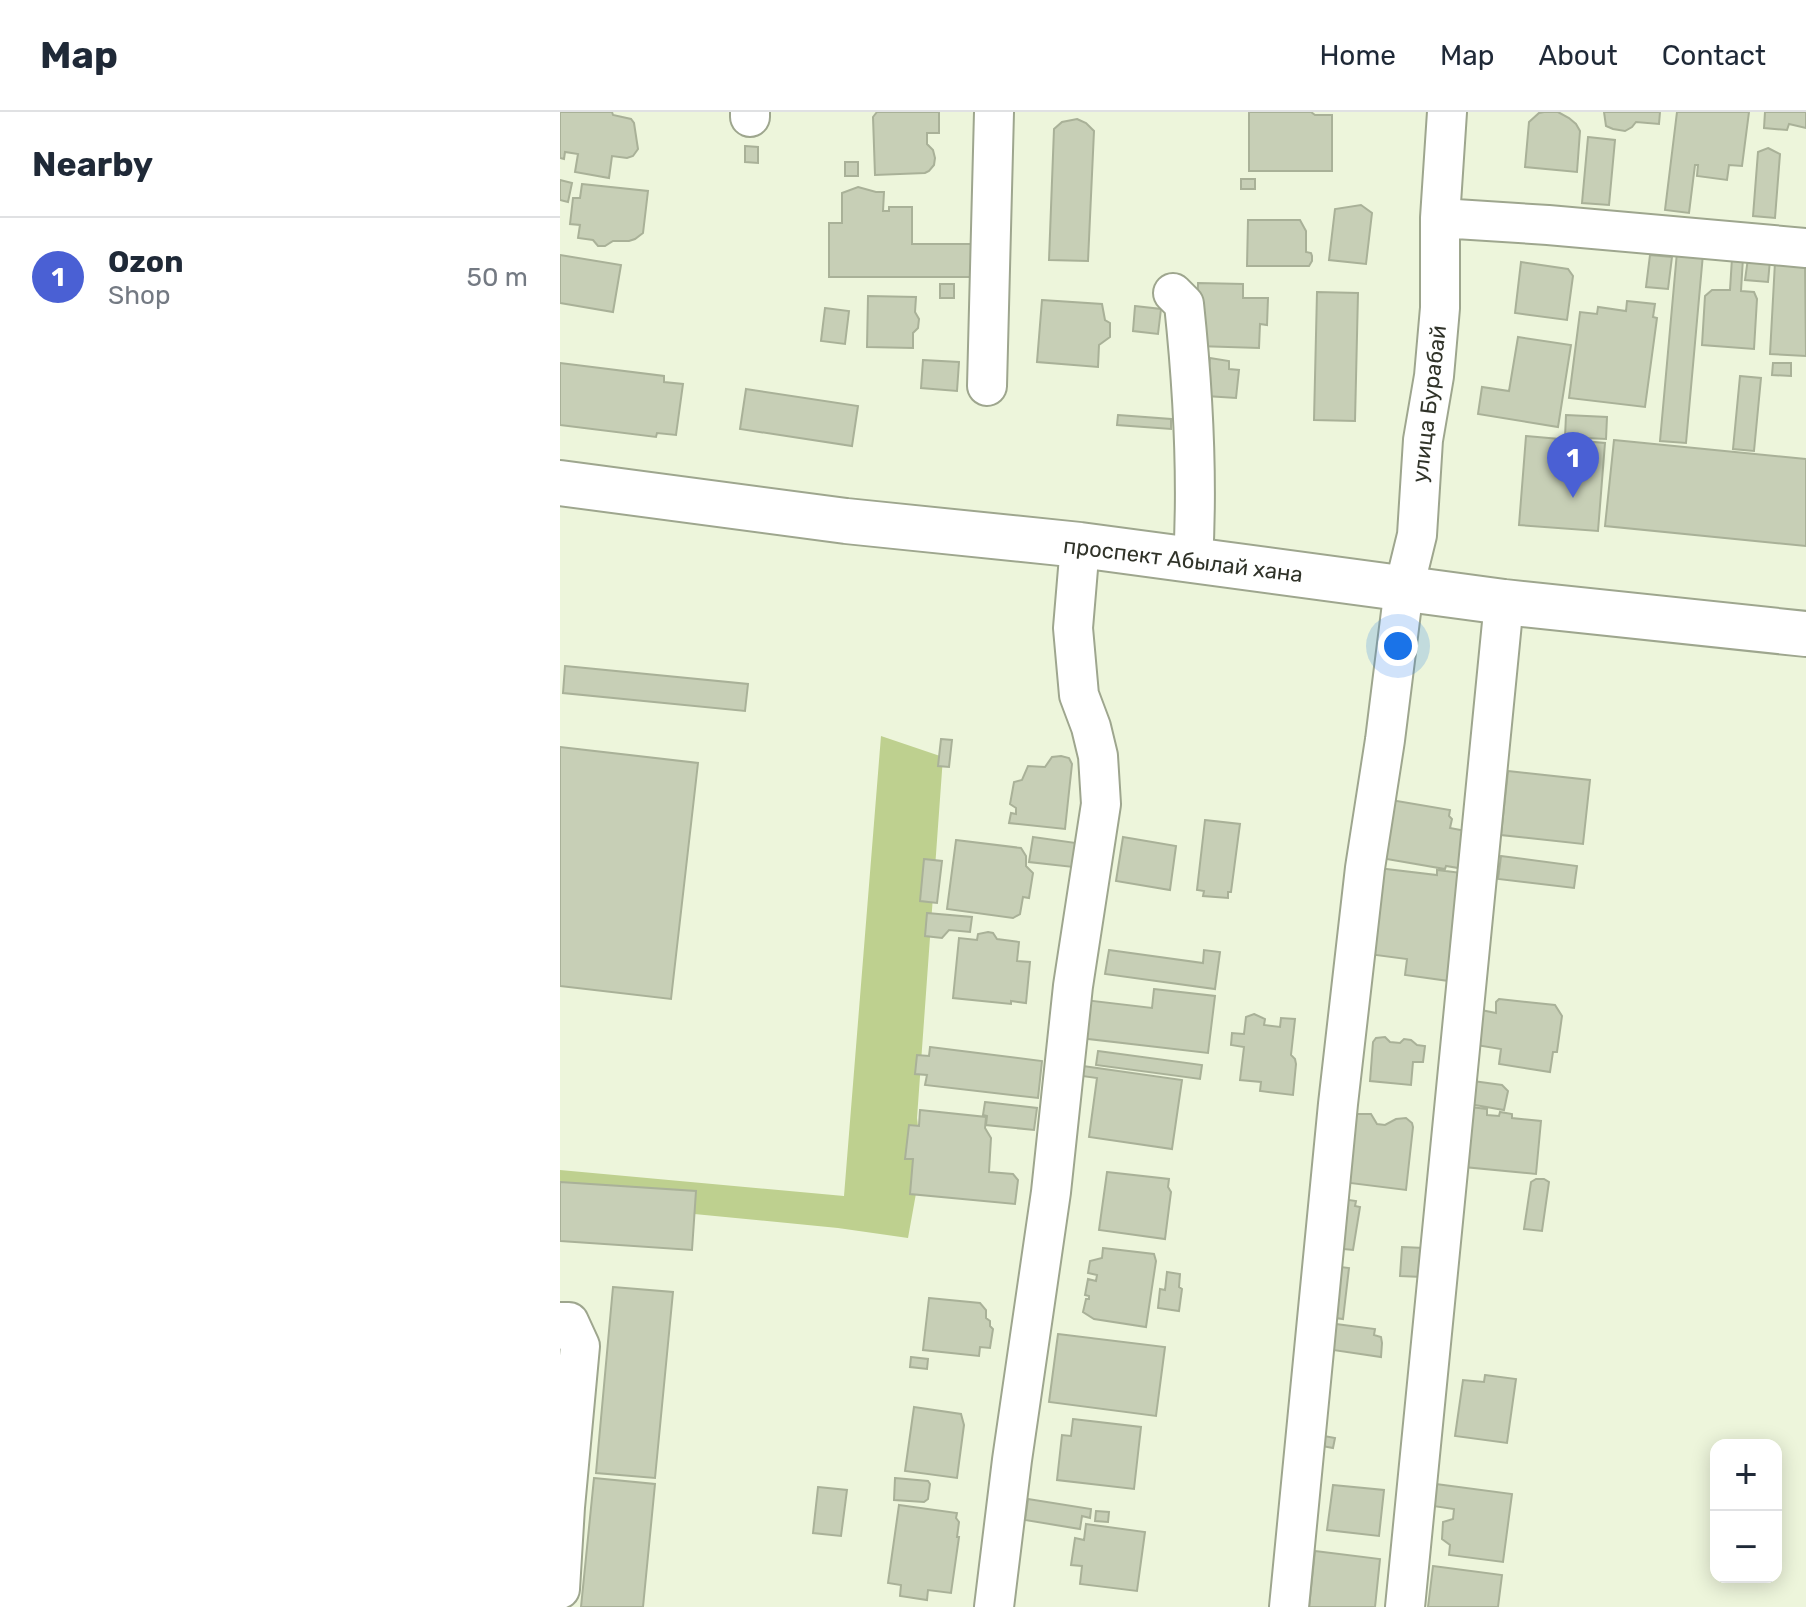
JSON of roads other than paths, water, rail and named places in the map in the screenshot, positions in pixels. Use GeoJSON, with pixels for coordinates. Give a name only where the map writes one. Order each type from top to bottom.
{"type":"FeatureCollection","features":[{"type":"Feature","properties":{"kind":"main road","name":"проспект Абылай хана"},"geometry":{"type":"LineString","coordinates":[[560,483],[846,521],[1080,545],[1504,602],[1806,634]]}},
{"type":"Feature","properties":{"kind":"street"},"geometry":{"type":"LineString","coordinates":[[987,386],[994,112]]}},
{"type":"Feature","properties":{"kind":"street","name":"улица Бурабай"},"geometry":{"type":"LineString","coordinates":[[1289,1607],[1338,1104],[1365,868],[1404,588],[1417,535],[1423,440],[1434,376],[1440,308],[1440,218],[1447,112]]}},
{"type":"Feature","properties":{"kind":"street"},"geometry":{"type":"LineString","coordinates":[[1440,218],[1806,248]]}},
{"type":"Feature","properties":{"kind":"street"},"geometry":{"type":"LineString","coordinates":[[1173,293],[1184,304],[1191,384],[1195,458],[1193,561]]}},
{"type":"Feature","properties":{"kind":"street"},"geometry":{"type":"LineString","coordinates":[[994,1607],[1051,1192],[1073,986],[1101,804],[1098,756],[1079,695],[1074,641],[1080,545]]}},
{"type":"Feature","properties":{"kind":"street"},"geometry":{"type":"LineString","coordinates":[[1405,1607],[1504,602]]}},
{"type":"Feature","properties":{"kind":"street"},"geometry":{"type":"LineString","coordinates":[[560,1322],[569,1322],[580,1346],[568,1395],[560,1589]]}},
{"type":"Feature","properties":{"kind":"place","name":"Ozon"},"geometry":{"type":"Point","coordinates":[1573,498]}}]}
